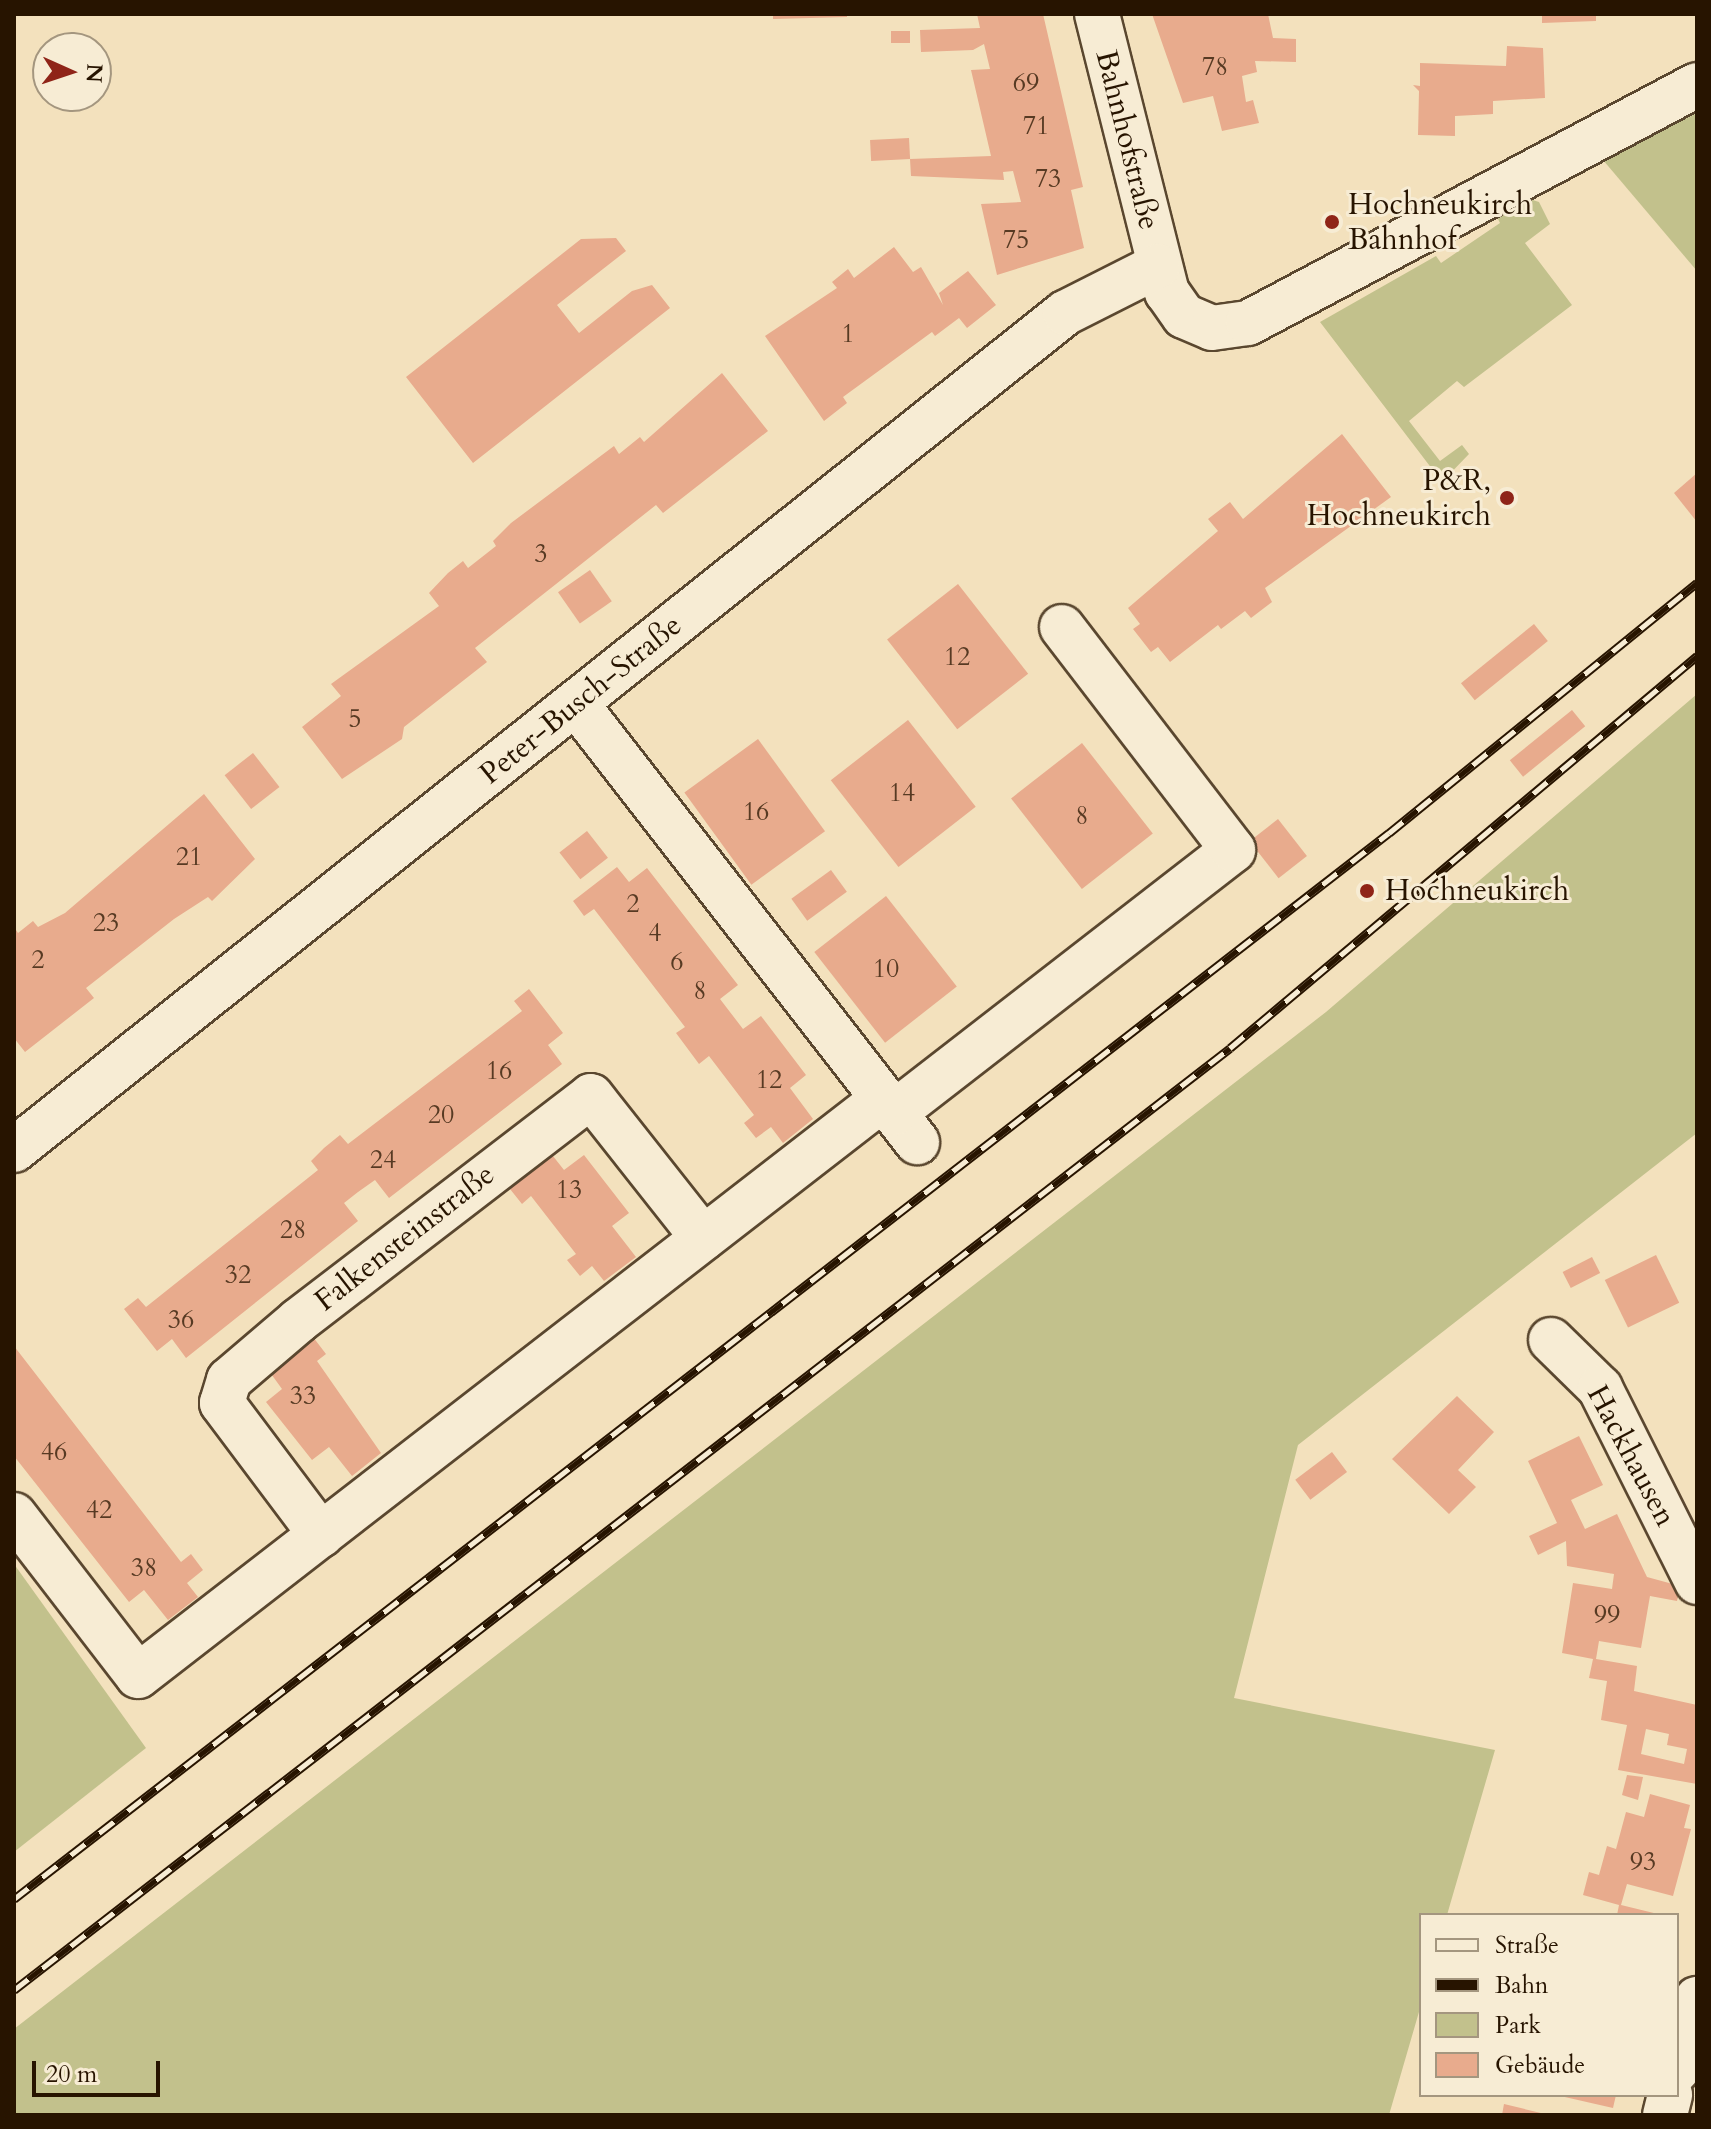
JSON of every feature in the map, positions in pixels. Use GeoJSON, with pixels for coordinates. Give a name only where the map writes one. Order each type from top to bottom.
{"type":"FeatureCollection","features":[{"type":"Feature","properties":{"kind":"street","name":"Bahnhofstraße"},"geometry":{"type":"LineString","coordinates":[[1097,14],[1158,266],[1174,306],[1197,324],[1248,323],[1697,85]]}},
{"type":"Feature","properties":{"kind":"street","name":"Peter-Busch-Straße"},"geometry":{"type":"LineString","coordinates":[[14,1150],[577,705],[1065,313],[1158,266]]}},
{"type":"Feature","properties":{"kind":"street"},"geometry":{"type":"LineString","coordinates":[[14,1515],[138,1676],[703,1238],[898,1118],[1233,850],[1062,627]]}},
{"type":"Feature","properties":{"kind":"street"},"geometry":{"type":"LineString","coordinates":[[577,705],[898,1118]]}},
{"type":"Feature","properties":{"kind":"street","name":"Falkensteinstraße"},"geometry":{"type":"LineString","coordinates":[[321,1535],[222,1403],[229,1380],[322,1303],[591,1096],[703,1238]]}},
{"type":"Feature","properties":{"kind":"street","name":"Hackhausen"},"geometry":{"type":"LineString","coordinates":[[1551,1340],[1600,1388],[1697,1582]]}},
{"type":"Feature","properties":{"kind":"street"},"geometry":{"type":"LineString","coordinates":[[1679,2063],[1697,1999]]}},
{"type":"Feature","properties":{"kind":"green space"},"geometry":{"type":"Polygon","coordinates":[[[1697,113],[1697,271],[1603,160],[1697,113]]]}},
{"type":"Feature","properties":{"kind":"green space"},"geometry":{"type":"Polygon","coordinates":[[[1523,197],[1539,202],[1550,224],[1525,243],[1572,305],[1464,387],[1457,381],[1409,421],[1440,461],[1462,445],[1469,454],[1442,482],[1320,322],[1436,256],[1441,263],[1500,223],[1495,213],[1523,197]]]}},
{"type":"Feature","properties":{"kind":"green space"},"geometry":{"type":"Polygon","coordinates":[[[1697,694],[1697,1133],[1298,1445],[1234,1698],[1495,1750],[1448,1913],[1419,1913],[1419,2012],[1389,2115],[14,2115],[14,2029],[1326,1012],[1697,694]]]}},
{"type":"Feature","properties":{"kind":"green space"},"geometry":{"type":"Polygon","coordinates":[[[14,1564],[146,1748],[14,1852],[14,1564]]]}},
{"type":"Feature","properties":{"kind":"building"},"geometry":{"type":"Polygon","coordinates":[[[773,14],[847,14],[847,17],[773,19],[773,14]]]}},
{"type":"Feature","properties":{"kind":"building"},"geometry":{"type":"Polygon","coordinates":[[[977,14],[1043,14],[1083,187],[1071,190],[1084,248],[997,275],[981,204],[1021,202],[1013,171],[1003,172],[1004,180],[911,176],[910,159],[991,156],[971,70],[990,69],[984,44],[973,50],[921,52],[920,30],[980,28],[977,14]]]}},
{"type":"Feature","properties":{"kind":"building"},"geometry":{"type":"Polygon","coordinates":[[[1152,14],[1268,14],[1273,38],[1296,39],[1296,62],[1255,61],[1257,72],[1242,76],[1246,102],[1253,100],[1259,123],[1222,131],[1213,96],[1183,103],[1152,14]]]}},
{"type":"Feature","properties":{"kind":"building"},"geometry":{"type":"Polygon","coordinates":[[[1542,14],[1596,14],[1596,21],[1542,23],[1542,14]]]}},
{"type":"Feature","properties":{"kind":"building"},"geometry":{"type":"Polygon","coordinates":[[[891,31],[910,31],[910,43],[891,43],[891,31]]]}},
{"type":"Feature","properties":{"kind":"building"},"geometry":{"type":"Polygon","coordinates":[[[1507,46],[1543,48],[1545,98],[1493,101],[1493,114],[1455,116],[1455,136],[1418,135],[1419,91],[1413,85],[1420,86],[1420,63],[1506,66],[1507,46]]]}},
{"type":"Feature","properties":{"kind":"building"},"geometry":{"type":"Polygon","coordinates":[[[909,138],[910,159],[871,161],[870,140],[909,138]]]}},
{"type":"Feature","properties":{"kind":"building"},"geometry":{"type":"Polygon","coordinates":[[[616,238],[626,251],[557,305],[579,333],[632,291],[652,285],[670,308],[473,463],[406,377],[581,239],[616,238]]]}},
{"type":"Feature","properties":{"kind":"building"},"geometry":{"type":"Polygon","coordinates":[[[894,247],[913,272],[921,267],[943,305],[939,293],[968,271],[996,305],[967,328],[959,318],[935,336],[932,332],[843,397],[847,403],[824,421],[765,336],[837,288],[832,282],[848,269],[854,278],[894,247]]]}},
{"type":"Feature","properties":{"kind":"building"},"geometry":{"type":"Polygon","coordinates":[[[722,373],[768,431],[663,513],[656,505],[475,648],[487,662],[404,727],[402,739],[342,779],[302,727],[341,696],[331,684],[439,606],[429,593],[463,561],[468,568],[496,546],[493,541],[511,523],[614,446],[619,454],[640,437],[644,442],[722,373]]]}},
{"type":"Feature","properties":{"kind":"building"},"geometry":{"type":"Polygon","coordinates":[[[1342,434],[1391,497],[1265,588],[1272,602],[1251,618],[1245,611],[1221,629],[1218,625],[1170,662],[1158,647],[1151,652],[1133,629],[1140,624],[1128,608],[1218,531],[1208,519],[1230,502],[1243,519],[1342,434]]]}},
{"type":"Feature","properties":{"kind":"building"},"geometry":{"type":"Polygon","coordinates":[[[1697,473],[1697,522],[1674,493],[1697,473]]]}},
{"type":"Feature","properties":{"kind":"building"},"geometry":{"type":"Polygon","coordinates":[[[590,570],[612,601],[580,623],[558,592],[590,570]]]}},
{"type":"Feature","properties":{"kind":"building"},"geometry":{"type":"Polygon","coordinates":[[[958,584],[1028,674],[957,729],[887,639],[958,584]]]}},
{"type":"Feature","properties":{"kind":"building"},"geometry":{"type":"Polygon","coordinates":[[[1534,624],[1548,641],[1475,700],[1461,683],[1534,624]]]}},
{"type":"Feature","properties":{"kind":"building"},"geometry":{"type":"Polygon","coordinates":[[[1572,710],[1585,726],[1523,777],[1510,760],[1572,710]]]}},
{"type":"Feature","properties":{"kind":"building"},"geometry":{"type":"Polygon","coordinates":[[[908,720],[976,807],[898,867],[831,780],[908,720]]]}},
{"type":"Feature","properties":{"kind":"building"},"geometry":{"type":"Polygon","coordinates":[[[758,739],[825,831],[751,885],[684,792],[758,739]]]}},
{"type":"Feature","properties":{"kind":"building"},"geometry":{"type":"Polygon","coordinates":[[[1082,743],[1153,834],[1082,889],[1011,798],[1082,743]]]}},
{"type":"Feature","properties":{"kind":"building"},"geometry":{"type":"Polygon","coordinates":[[[253,753],[279,787],[251,809],[225,775],[253,753]]]}},
{"type":"Feature","properties":{"kind":"building"},"geometry":{"type":"Polygon","coordinates":[[[204,794],[255,859],[212,901],[208,897],[174,919],[86,988],[94,998],[25,1052],[14,1038],[14,927],[18,933],[33,921],[38,927],[65,913],[204,794]]]}},
{"type":"Feature","properties":{"kind":"building"},"geometry":{"type":"Polygon","coordinates":[[[1278,819],[1307,856],[1279,878],[1250,841],[1278,819]]]}},
{"type":"Feature","properties":{"kind":"building"},"geometry":{"type":"Polygon","coordinates":[[[587,831],[608,858],[580,879],[559,853],[587,831]]]}},
{"type":"Feature","properties":{"kind":"building"},"geometry":{"type":"Polygon","coordinates":[[[617,867],[629,882],[647,868],[738,985],[720,999],[743,1029],[761,1016],[806,1075],[790,1088],[813,1119],[783,1143],[771,1127],[756,1138],[744,1123],[754,1115],[709,1056],[699,1064],[676,1033],[685,1027],[618,940],[594,909],[584,916],[573,901],[617,867]]]}},
{"type":"Feature","properties":{"kind":"building"},"geometry":{"type":"Polygon","coordinates":[[[831,870],[847,892],[807,921],[791,899],[831,870]]]}},
{"type":"Feature","properties":{"kind":"building"},"geometry":{"type":"Polygon","coordinates":[[[886,896],[957,987],[885,1043],[814,952],[886,896]]]}},
{"type":"Feature","properties":{"kind":"building"},"geometry":{"type":"Polygon","coordinates":[[[529,989],[563,1033],[548,1045],[562,1064],[389,1198],[375,1180],[358,1192],[344,1203],[358,1221],[186,1358],[172,1339],[157,1351],[124,1309],[138,1298],[146,1307],[318,1170],[311,1161],[340,1135],[348,1144],[522,1011],[514,1001],[529,989]]]}},
{"type":"Feature","properties":{"kind":"building"},"geometry":{"type":"Polygon","coordinates":[[[549,1151],[564,1170],[584,1155],[629,1213],[612,1226],[636,1257],[604,1281],[592,1266],[580,1276],[567,1260],[576,1254],[531,1196],[522,1204],[506,1184],[549,1151]]]}},
{"type":"Feature","properties":{"kind":"building"},"geometry":{"type":"Polygon","coordinates":[[[1656,1255],[1679,1303],[1628,1328],[1605,1280],[1656,1255]]]}},
{"type":"Feature","properties":{"kind":"building"},"geometry":{"type":"Polygon","coordinates":[[[1592,1257],[1600,1273],[1571,1288],[1563,1272],[1592,1257]]]}},
{"type":"Feature","properties":{"kind":"building"},"geometry":{"type":"Polygon","coordinates":[[[313,1337],[326,1354],[317,1361],[381,1453],[352,1476],[329,1447],[312,1460],[266,1402],[282,1389],[269,1371],[313,1337]]]}},
{"type":"Feature","properties":{"kind":"building"},"geometry":{"type":"Polygon","coordinates":[[[14,1346],[181,1562],[191,1554],[203,1570],[187,1583],[198,1597],[168,1620],[144,1590],[129,1602],[14,1456],[14,1346]]]}},
{"type":"Feature","properties":{"kind":"building"},"geometry":{"type":"Polygon","coordinates":[[[1457,1396],[1494,1432],[1458,1470],[1476,1487],[1449,1514],[1392,1459],[1457,1396]]]}},
{"type":"Feature","properties":{"kind":"building"},"geometry":{"type":"Polygon","coordinates":[[[1579,1436],[1603,1485],[1571,1500],[1585,1529],[1617,1514],[1647,1577],[1680,1586],[1677,1601],[1650,1596],[1641,1648],[1599,1641],[1596,1659],[1637,1666],[1634,1691],[1697,1705],[1697,1784],[1618,1770],[1627,1725],[1601,1720],[1607,1681],[1589,1678],[1593,1659],[1562,1653],[1573,1583],[1612,1589],[1614,1574],[1567,1566],[1566,1541],[1538,1555],[1529,1536],[1557,1523],[1528,1461],[1579,1436]],[[1646,1729],[1641,1754],[1684,1764],[1687,1749],[1667,1745],[1669,1734],[1646,1729]]]}},
{"type":"Feature","properties":{"kind":"building"},"geometry":{"type":"Polygon","coordinates":[[[1332,1452],[1347,1472],[1310,1500],[1295,1480],[1332,1452]]]}},
{"type":"Feature","properties":{"kind":"building"},"geometry":{"type":"Polygon","coordinates":[[[1627,1775],[1643,1777],[1638,1800],[1622,1795],[1627,1775]]]}},
{"type":"Feature","properties":{"kind":"building"},"geometry":{"type":"Polygon","coordinates":[[[1650,1794],[1690,1805],[1684,1828],[1691,1829],[1673,1896],[1627,1884],[1621,1905],[1654,1913],[1617,1913],[1619,1905],[1583,1895],[1589,1872],[1599,1875],[1607,1846],[1616,1849],[1626,1812],[1644,1817],[1650,1794]]]}},
{"type":"Feature","properties":{"kind":"building"},"geometry":{"type":"Polygon","coordinates":[[[1565,2097],[1616,2097],[1613,2108],[1565,2097]]]}},
{"type":"Feature","properties":{"kind":"building"},"geometry":{"type":"Polygon","coordinates":[[[1504,2104],[1545,2114],[1545,2115],[1502,2115],[1504,2104]]]}},
{"type":"Feature","properties":{"kind":"railway"},"geometry":{"type":"LineString","coordinates":[[14,1899],[1389,833],[1697,583]]}},
{"type":"Feature","properties":{"kind":"railway"},"geometry":{"type":"LineString","coordinates":[[14,1990],[1230,1048],[1697,656]]}},
{"type":"Feature","properties":{"kind":"place","name":"Hochneukirch Bahnhof"},"geometry":{"type":"Point","coordinates":[1332,222]}},
{"type":"Feature","properties":{"kind":"place","name":"P&R, Hochneukirch"},"geometry":{"type":"Point","coordinates":[1507,498]}},
{"type":"Feature","properties":{"kind":"place","name":"Hochneukirch"},"geometry":{"type":"Point","coordinates":[1367,891]}}]}
